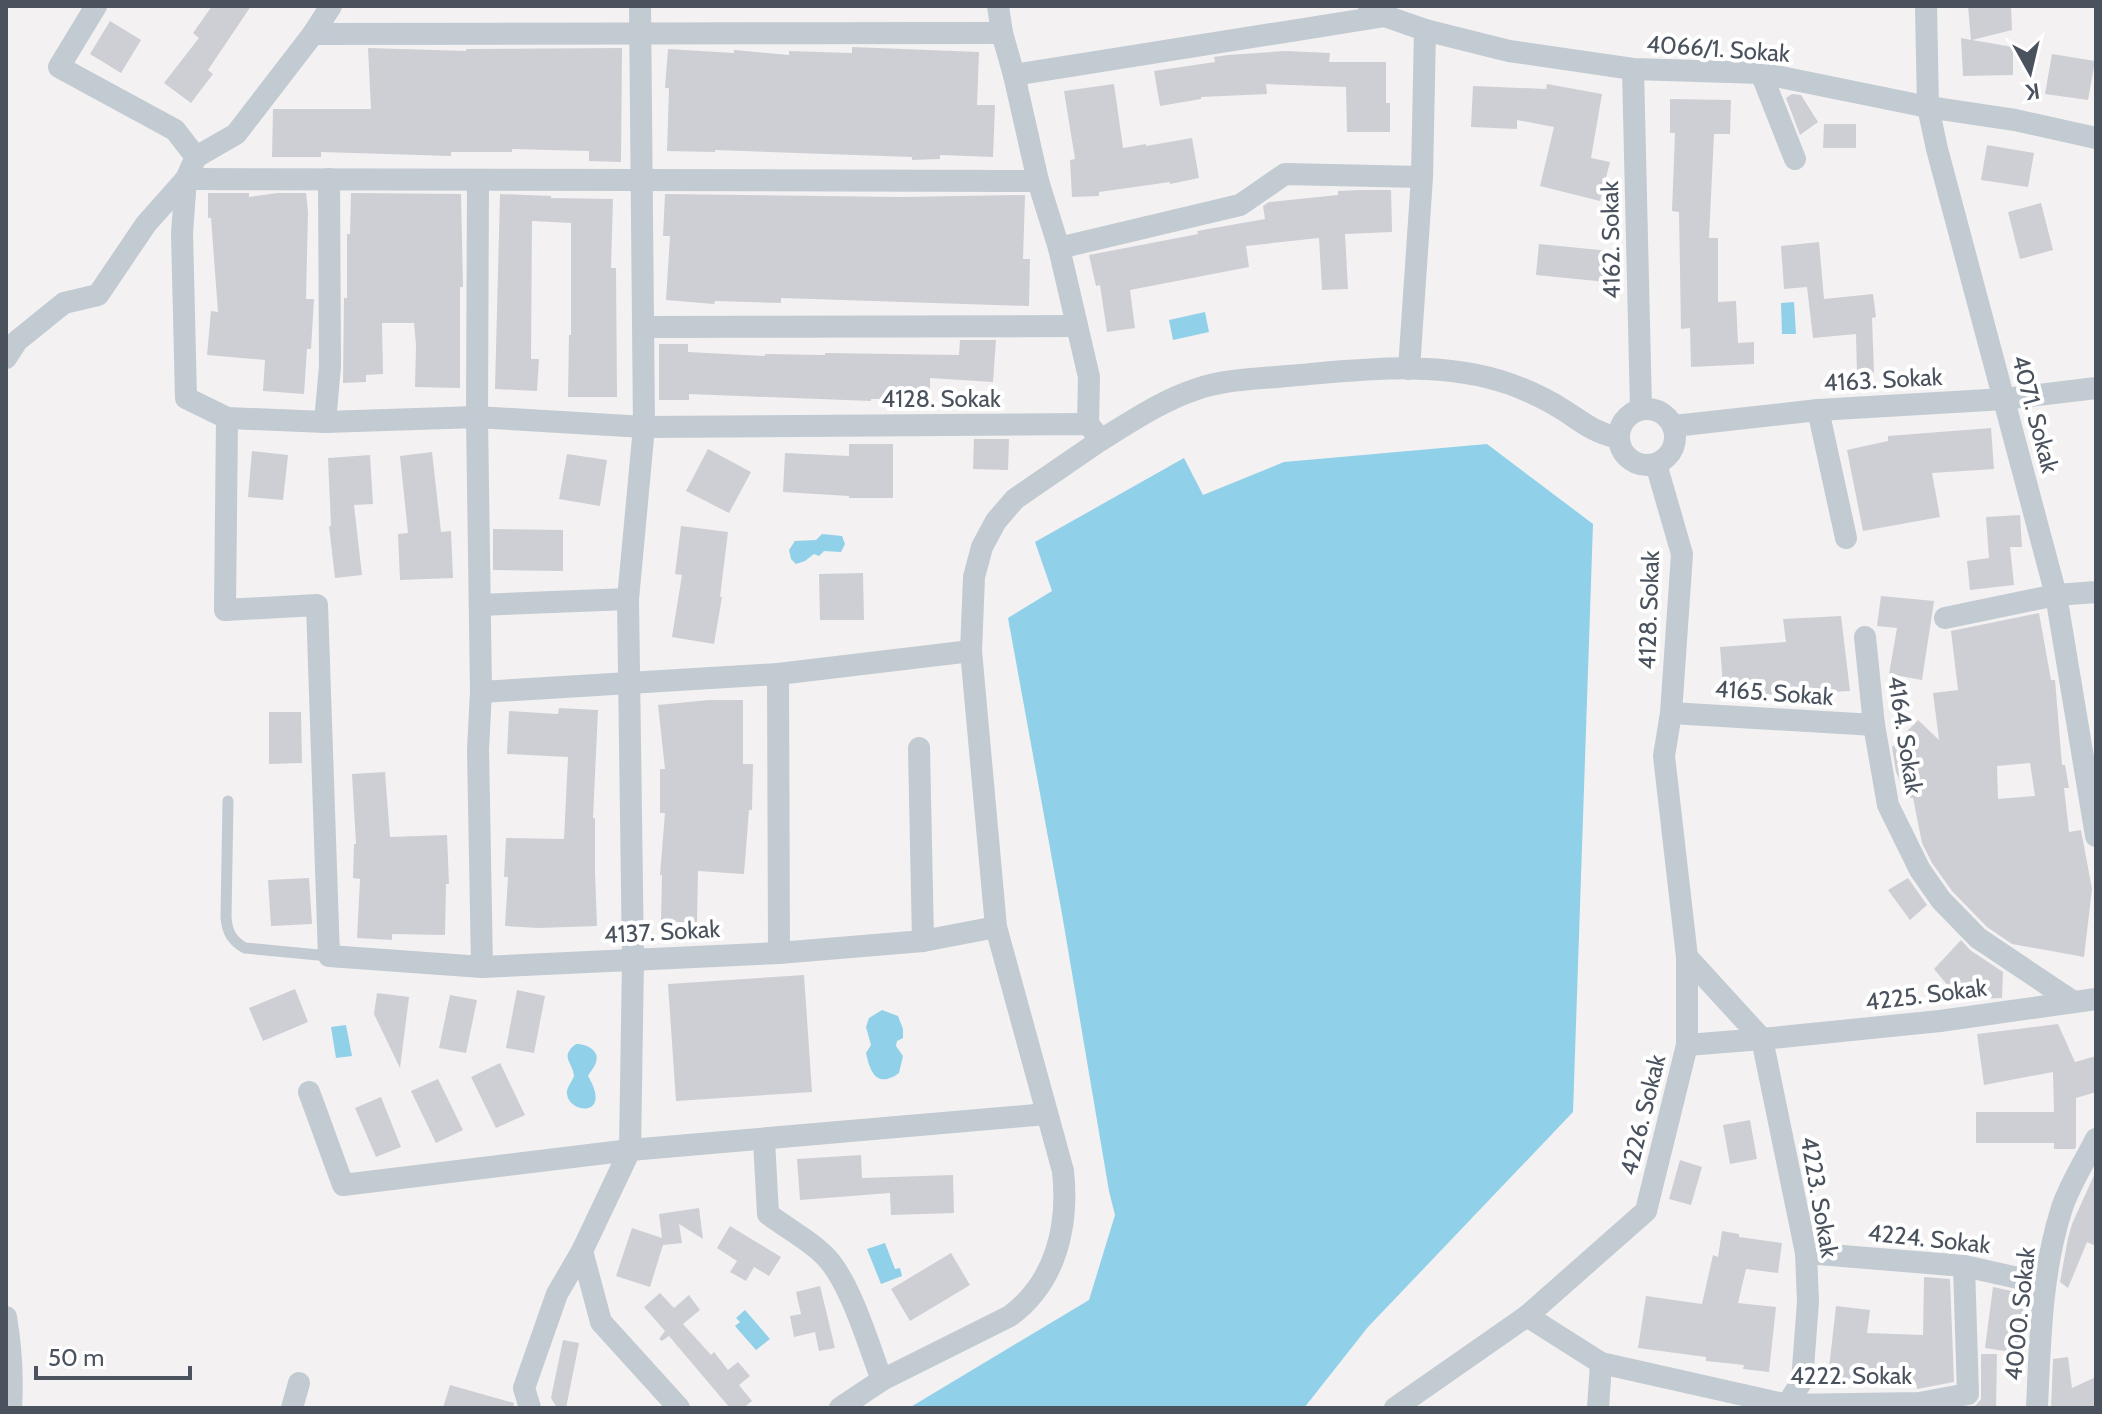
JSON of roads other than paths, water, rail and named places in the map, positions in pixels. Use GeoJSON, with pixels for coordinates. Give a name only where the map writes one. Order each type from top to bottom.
{"type":"FeatureCollection","features":[{"type":"Feature","properties":{"kind":"street"},"geometry":{"type":"LineString","coordinates":[[96,6],[59,67],[175,130],[196,157]]}},
{"type":"Feature","properties":{"kind":"street"},"geometry":{"type":"LineString","coordinates":[[6,358],[17,341],[64,303],[98,295],[146,224],[186,179],[196,157],[236,134],[331,6]]}},
{"type":"Feature","properties":{"kind":"street"},"geometry":{"type":"LineString","coordinates":[[530,1408],[524,1388],[557,1294],[582,1251],[630,1150],[633,960],[628,599],[644,427],[640,6]]}},
{"type":"Feature","properties":{"kind":"street"},"geometry":{"type":"LineString","coordinates":[[998,6],[1038,181],[1059,248],[1089,377],[1095,432]]}},
{"type":"Feature","properties":{"kind":"street","name":"4071. Sokak"},"geometry":{"type":"LineString","coordinates":[[1926,6],[1928,107],[2056,595],[2096,836]]}},
{"type":"Feature","properties":{"kind":"street"},"geometry":{"type":"LineString","coordinates":[[1014,75],[1377,11]]}},
{"type":"Feature","properties":{"kind":"street","name":"4066/1. Sokak"},"geometry":{"type":"LineString","coordinates":[[1377,11],[1425,30],[1509,51],[1633,69],[1761,73],[2096,138]]}},
{"type":"Feature","properties":{"kind":"street"},"geometry":{"type":"LineString","coordinates":[[1409,369],[1422,177],[1425,30]]}},
{"type":"Feature","properties":{"kind":"street"},"geometry":{"type":"LineString","coordinates":[[313,34],[1002,33]]}},
{"type":"Feature","properties":{"kind":"street","name":"4162. Sokak"},"geometry":{"type":"LineString","coordinates":[[1633,69],[1641,409]]}},
{"type":"Feature","properties":{"kind":"street"},"geometry":{"type":"LineString","coordinates":[[1761,73],[1795,159]]}},
{"type":"Feature","properties":{"kind":"street"},"geometry":{"type":"LineString","coordinates":[[1059,248],[1240,205],[1285,174],[1422,177]]}},
{"type":"Feature","properties":{"kind":"street"},"geometry":{"type":"LineString","coordinates":[[186,179],[1038,181]]}},
{"type":"Feature","properties":{"kind":"street"},"geometry":{"type":"LineString","coordinates":[[186,179],[182,233],[186,398],[227,418],[225,610],[317,605],[329,956]]}},
{"type":"Feature","properties":{"kind":"street"},"geometry":{"type":"LineString","coordinates":[[325,422],[330,366],[329,179]]}},
{"type":"Feature","properties":{"kind":"street"},"geometry":{"type":"LineString","coordinates":[[478,181],[481,692],[478,749],[482,967]]}},
{"type":"Feature","properties":{"kind":"street"},"geometry":{"type":"LineString","coordinates":[[643,327],[1077,326]]}},
{"type":"Feature","properties":{"kind":"street"},"geometry":{"type":"LineString","coordinates":[[840,1408],[882,1380],[1010,1316],[1025,1304],[1049,1270],[1064,1220],[1063,1171],[996,927],[971,651],[974,577],[982,547],[996,521],[1015,499],[1095,432],[1176,396],[1228,382],[1409,369],[1449,370],[1510,384],[1537,395],[1591,429],[1619,438]]}},
{"type":"Feature","properties":{"kind":"street","name":"4163. Sokak"},"geometry":{"type":"LineString","coordinates":[[1674,426],[1818,410],[2005,399],[2096,388]]}},
{"type":"Feature","properties":{"kind":"street"},"geometry":{"type":"LineString","coordinates":[[1641,409],[1661,411],[1674,426],[1675,445],[1670,454],[1656,464],[1631,459],[1619,438],[1625,419],[1641,409]]}},
{"type":"Feature","properties":{"kind":"street"},"geometry":{"type":"LineString","coordinates":[[1818,410],[1846,538]]}},
{"type":"Feature","properties":{"kind":"street","name":"4128. Sokak"},"geometry":{"type":"LineString","coordinates":[[227,418],[325,422],[477,417],[644,427],[1095,432]]}},
{"type":"Feature","properties":{"kind":"street","name":"4128. Sokak"},"geometry":{"type":"LineString","coordinates":[[1656,464],[1682,554],[1671,713]]}},
{"type":"Feature","properties":{"kind":"street"},"geometry":{"type":"LineString","coordinates":[[1945,618],[2056,595],[2096,592]]}},
{"type":"Feature","properties":{"kind":"street"},"geometry":{"type":"LineString","coordinates":[[480,605],[628,599]]}},
{"type":"Feature","properties":{"kind":"street","name":"4164. Sokak"},"geometry":{"type":"LineString","coordinates":[[1865,637],[1874,725],[1888,805],[1920,870],[1941,900],[1978,938],[2072,1001]]}},
{"type":"Feature","properties":{"kind":"street"},"geometry":{"type":"LineString","coordinates":[[481,692],[778,674],[971,651]]}},
{"type":"Feature","properties":{"kind":"street"},"geometry":{"type":"LineString","coordinates":[[778,674],[779,953]]}},
{"type":"Feature","properties":{"kind":"street","name":"4165. Sokak"},"geometry":{"type":"LineString","coordinates":[[1671,713],[1874,725]]}},
{"type":"Feature","properties":{"kind":"street","name":"4226. Sokak"},"geometry":{"type":"LineString","coordinates":[[1395,1408],[1527,1316],[1646,1211],[1687,1045],[1687,957],[1664,756],[1671,713]]}},
{"type":"Feature","properties":{"kind":"street"},"geometry":{"type":"LineString","coordinates":[[919,748],[923,941]]}},
{"type":"Feature","properties":{"kind":"street","name":"4137. Sokak"},"geometry":{"type":"LineString","coordinates":[[329,956],[482,967],[779,953],[923,941],[996,927]]}},
{"type":"Feature","properties":{"kind":"street"},"geometry":{"type":"LineString","coordinates":[[1687,957],[1762,1039]]}},
{"type":"Feature","properties":{"kind":"street","name":"4225. Sokak"},"geometry":{"type":"LineString","coordinates":[[1687,1045],[1940,1021],[2096,999]]}},
{"type":"Feature","properties":{"kind":"street","name":"4223. Sokak"},"geometry":{"type":"LineString","coordinates":[[1762,1039],[1806,1253],[1808,1302],[1802,1381],[1786,1406]]}},
{"type":"Feature","properties":{"kind":"street"},"geometry":{"type":"LineString","coordinates":[[309,1092],[343,1185],[630,1150],[1047,1114]]}},
{"type":"Feature","properties":{"kind":"street","name":"4000. Sokak"},"geometry":{"type":"LineString","coordinates":[[2037,1408],[2045,1284],[2061,1210],[2096,1139]]}},
{"type":"Feature","properties":{"kind":"street"},"geometry":{"type":"LineString","coordinates":[[764,1140],[768,1214],[823,1253],[836,1268],[882,1380]]}},
{"type":"Feature","properties":{"kind":"street"},"geometry":{"type":"LineString","coordinates":[[582,1251],[601,1322],[679,1408]]}},
{"type":"Feature","properties":{"kind":"street","name":"4224. Sokak"},"geometry":{"type":"LineString","coordinates":[[1806,1253],[1964,1266],[2045,1284]]}},
{"type":"Feature","properties":{"kind":"street","name":"4222. Sokak"},"geometry":{"type":"LineString","coordinates":[[1527,1316],[1601,1363],[1786,1406],[1919,1403],[1968,1394],[1964,1266]]}},
{"type":"Feature","properties":{"kind":"street"},"geometry":{"type":"LineString","coordinates":[[6,1317],[12,1354],[11,1408]]}},
{"type":"Feature","properties":{"kind":"street"},"geometry":{"type":"LineString","coordinates":[[1598,1408],[1601,1363]]}},
{"type":"Feature","properties":{"kind":"street"},"geometry":{"type":"LineString","coordinates":[[292,1408],[299,1383]]}},
{"type":"Feature","properties":{"kind":"lane"},"geometry":{"type":"LineString","coordinates":[[228,801],[226,917],[230,935],[245,948],[329,956]]}},
{"type":"Feature","properties":{"kind":"water"},"geometry":{"type":"Polygon","coordinates":[[[1794,302],[1796,334],[1782,334],[1781,303],[1794,302]]]}},
{"type":"Feature","properties":{"kind":"water"},"geometry":{"type":"Polygon","coordinates":[[[1205,312],[1209,332],[1173,340],[1169,320],[1205,312]]]}},
{"type":"Feature","properties":{"kind":"water"},"geometry":{"type":"Polygon","coordinates":[[[1487,444],[1593,524],[1573,1112],[1368,1327],[1304,1408],[909,1408],[1089,1300],[1115,1215],[1008,618],[1052,591],[1035,542],[1184,458],[1203,495],[1284,462],[1487,444]]]}},
{"type":"Feature","properties":{"kind":"water"},"geometry":{"type":"Polygon","coordinates":[[[822,534],[842,536],[845,544],[841,552],[824,551],[819,556],[814,554],[796,564],[791,559],[789,550],[795,541],[816,540],[822,534]]]}},
{"type":"Feature","properties":{"kind":"water"},"geometry":{"type":"Polygon","coordinates":[[[882,1010],[898,1016],[903,1029],[903,1038],[897,1041],[896,1046],[903,1056],[899,1073],[885,1079],[872,1072],[866,1053],[871,1045],[866,1027],[869,1018],[882,1010]]]}},
{"type":"Feature","properties":{"kind":"water"},"geometry":{"type":"Polygon","coordinates":[[[346,1025],[352,1056],[336,1058],[331,1027],[346,1025]]]}},
{"type":"Feature","properties":{"kind":"water"},"geometry":{"type":"Polygon","coordinates":[[[576,1044],[589,1047],[597,1056],[588,1076],[596,1099],[588,1108],[575,1106],[567,1094],[574,1076],[568,1053],[576,1044]]]}},
{"type":"Feature","properties":{"kind":"water"},"geometry":{"type":"Polygon","coordinates":[[[885,1243],[895,1269],[900,1268],[902,1276],[881,1284],[867,1249],[885,1243]]]}},
{"type":"Feature","properties":{"kind":"water"},"geometry":{"type":"Polygon","coordinates":[[[745,1310],[770,1339],[756,1350],[735,1326],[740,1322],[736,1318],[745,1310]]]}}]}
